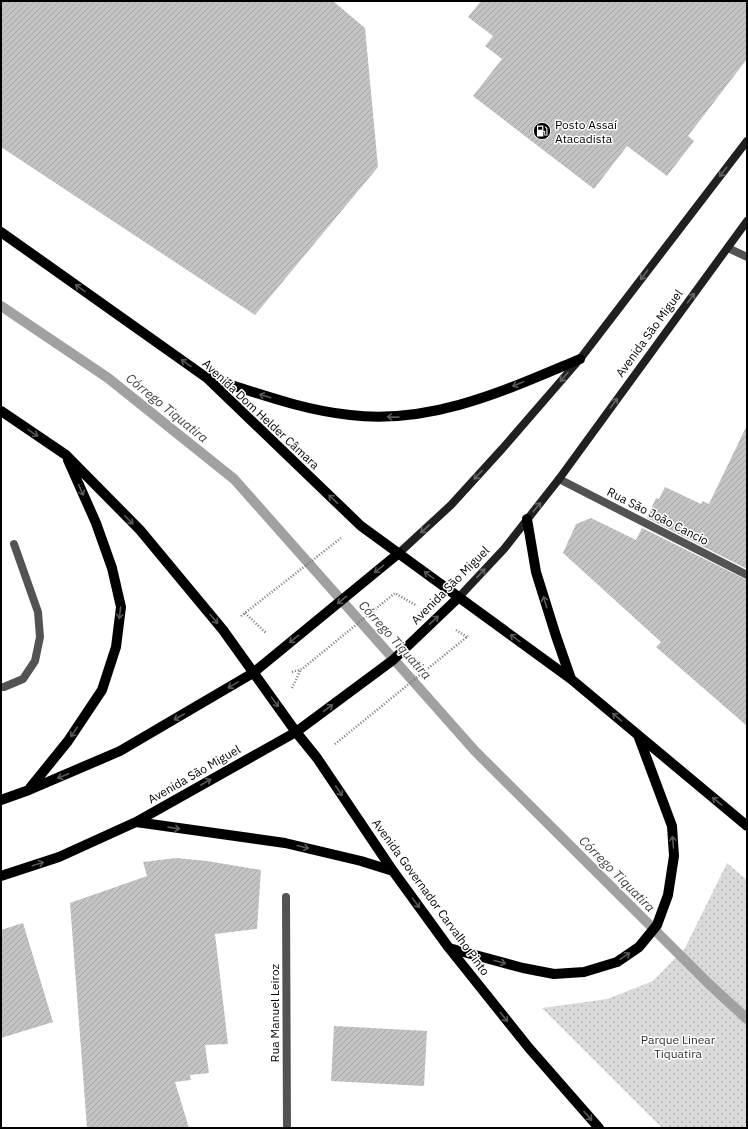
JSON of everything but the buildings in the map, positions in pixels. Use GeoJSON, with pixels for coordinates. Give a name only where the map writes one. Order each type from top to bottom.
{"type":"FeatureCollection","features":[{"type":"Feature","properties":{"kind":"main road"},"geometry":{"type":"LineString","coordinates":[[3,797],[29,790],[120,751],[253,673],[399,553],[451,505],[580,359],[747,141]]}},
{"type":"Feature","properties":{"kind":"main road","name":"Avenida São Miguel"},"geometry":{"type":"LineString","coordinates":[[1,876],[59,857],[136,822],[296,732],[393,660],[459,597],[504,549],[559,479],[747,221]]}},
{"type":"Feature","properties":{"kind":"main road","name":"Avenida Dom Helder Câmara"},"geometry":{"type":"LineString","coordinates":[[1,232],[207,378],[361,526],[399,553]]}},
{"type":"Feature","properties":{"kind":"main road"},"geometry":{"type":"LineString","coordinates":[[207,378],[308,408],[350,416],[399,417],[449,408],[497,393],[580,359]]}},
{"type":"Feature","properties":{"kind":"main road"},"geometry":{"type":"LineString","coordinates":[[1,411],[66,455],[140,530],[223,630],[253,673]]}},
{"type":"Feature","properties":{"kind":"main road"},"geometry":{"type":"LineString","coordinates":[[29,790],[68,741],[102,690],[116,647],[121,607],[112,568],[96,523],[66,455]]}},
{"type":"Feature","properties":{"kind":"main road"},"geometry":{"type":"LineString","coordinates":[[527,519],[536,572],[571,679]]}},
{"type":"Feature","properties":{"kind":"main road"},"geometry":{"type":"LineString","coordinates":[[399,553],[571,679],[747,826]]}},
{"type":"Feature","properties":{"kind":"main road","name":"Avenida Governador Carvalho Pinto"},"geometry":{"type":"LineString","coordinates":[[253,673],[317,758],[393,872],[449,948],[529,1048],[599,1128]]}},
{"type":"Feature","properties":{"kind":"main road"},"geometry":{"type":"LineString","coordinates":[[449,948],[523,968],[554,974],[584,972],[616,962],[640,947],[657,924],[668,895],[674,856],[672,826],[638,735]]}},
{"type":"Feature","properties":{"kind":"main road"},"geometry":{"type":"LineString","coordinates":[[136,822],[285,843],[361,862],[393,872]]}},
{"type":"Feature","properties":{"kind":"street"},"geometry":{"type":"LineString","coordinates":[[728,248],[747,257]]}},
{"type":"Feature","properties":{"kind":"street","name":"Rua São João Cancio"},"geometry":{"type":"LineString","coordinates":[[559,479],[747,575]]}},
{"type":"Feature","properties":{"kind":"street"},"geometry":{"type":"LineString","coordinates":[[1,687],[23,679],[35,661],[40,637],[38,612],[14,544]]}},
{"type":"Feature","properties":{"kind":"street","name":"Rua Manuel Leiroz"},"geometry":{"type":"LineString","coordinates":[[286,897],[287,1128]]}},
{"type":"Feature","properties":{"kind":"path"},"geometry":{"type":"LineString","coordinates":[[245,613],[346,534]]}},
{"type":"Feature","properties":{"kind":"path"},"geometry":{"type":"LineString","coordinates":[[302,668],[395,593]]}},
{"type":"Feature","properties":{"kind":"path"},"geometry":{"type":"LineString","coordinates":[[338,741],[467,637]]}},
{"type":"Feature","properties":{"kind":"green space","name":"Parque Linear Tiquatira"},"geometry":{"type":"Polygon","coordinates":[[[727,863],[747,880],[747,1128],[662,1128],[542,1008],[607,999],[653,981],[685,948],[727,863]]]}},
{"type":"Feature","properties":{"kind":"waterway","name":"Córrego Tiquatira"},"geometry":{"type":"LineString","coordinates":[[1,306],[108,378],[234,479],[475,751],[709,984],[747,1019]]}},
{"type":"Feature","properties":{"kind":"place","name":"Posto Assaí Atacadista"},"geometry":{"type":"Point","coordinates":[542,131]}}]}
